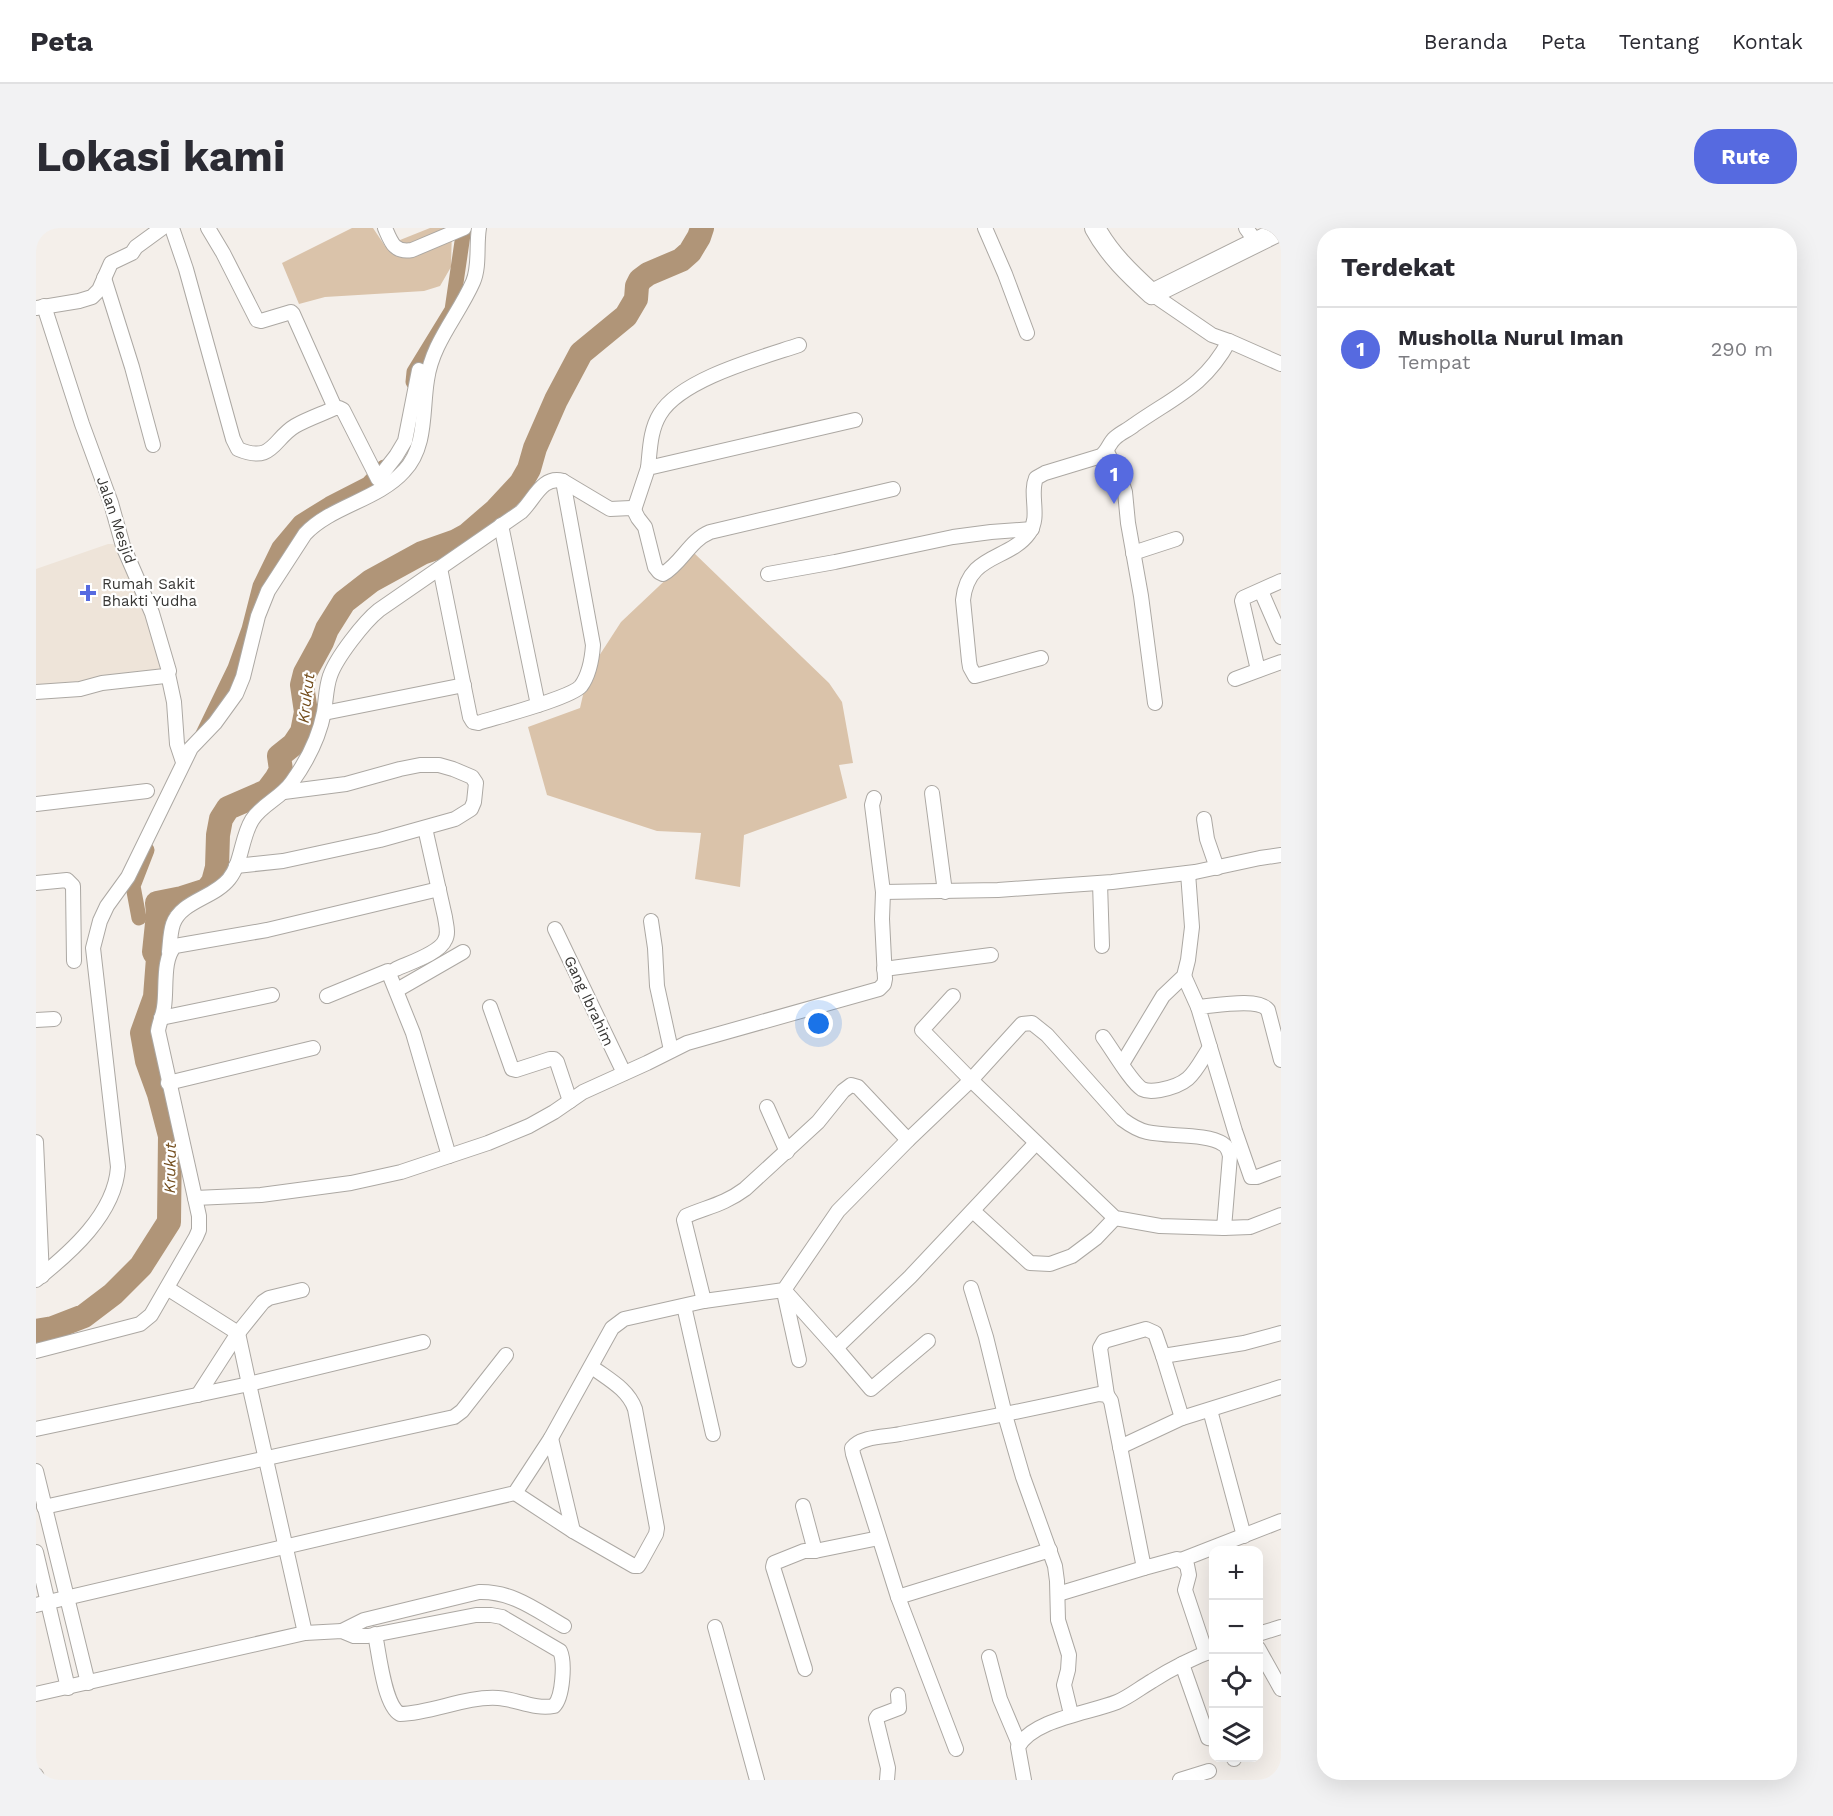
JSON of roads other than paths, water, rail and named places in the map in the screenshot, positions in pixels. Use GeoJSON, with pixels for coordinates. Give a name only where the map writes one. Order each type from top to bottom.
{"type":"FeatureCollection","features":[{"type":"Feature","properties":{"kind":"main road"},"geometry":{"type":"LineString","coordinates":[[1095,228],[1126,270],[1152,294],[1252,235],[1281,230]]}},
{"type":"Feature","properties":{"kind":"street"},"geometry":{"type":"LineString","coordinates":[[172,228],[189,278],[232,439],[238,449],[255,453],[265,452],[274,447],[296,426],[339,408],[343,410],[376,475],[396,456],[405,441],[419,370]]}},
{"type":"Feature","properties":{"kind":"street"},"geometry":{"type":"LineString","coordinates":[[207,228],[223,253],[257,320],[261,321],[291,312],[293,314],[335,408]]}},
{"type":"Feature","properties":{"kind":"street"},"geometry":{"type":"LineString","coordinates":[[385,228],[396,248],[406,251],[464,229]]}},
{"type":"Feature","properties":{"kind":"street"},"geometry":{"type":"LineString","coordinates":[[39,1278],[74,1248],[88,1232],[113,1195],[117,1181],[118,1167],[93,948],[100,921],[107,906],[128,877],[191,748],[215,723],[236,694],[263,601],[305,534],[324,520],[388,485],[412,462],[417,451],[425,415],[426,382],[432,356],[474,280],[479,228]]}},
{"type":"Feature","properties":{"kind":"street"},"geometry":{"type":"LineString","coordinates":[[985,228],[1027,333]]}},
{"type":"Feature","properties":{"kind":"street"},"geometry":{"type":"LineString","coordinates":[[40,307],[92,297],[99,290],[111,263],[128,255],[153,231]]}},
{"type":"Feature","properties":{"kind":"street"},"geometry":{"type":"LineString","coordinates":[[104,278],[132,367],[153,446]]}},
{"type":"Feature","properties":{"kind":"street"},"geometry":{"type":"LineString","coordinates":[[1152,294],[1212,336],[1229,340],[1281,364]]}},
{"type":"Feature","properties":{"kind":"street","name":"Jalan Mesjid"},"geometry":{"type":"LineString","coordinates":[[40,307],[111,503],[123,546],[152,613],[168,667],[174,702],[177,744],[183,762]]}},
{"type":"Feature","properties":{"kind":"street"},"geometry":{"type":"LineString","coordinates":[[1041,658],[975,676],[969,661],[963,600],[967,583],[976,569],[1022,541],[1032,529],[1035,508],[1033,486],[1036,478],[1107,452],[1115,438],[1199,382],[1216,363],[1229,340]]}},
{"type":"Feature","properties":{"kind":"street"},"geometry":{"type":"LineString","coordinates":[[634,510],[648,468],[653,429],[659,416],[671,401],[727,370],[798,345]]}},
{"type":"Feature","properties":{"kind":"street"},"geometry":{"type":"LineString","coordinates":[[648,468],[855,420]]}},
{"type":"Feature","properties":{"kind":"street"},"geometry":{"type":"LineString","coordinates":[[1107,452],[1125,492],[1155,703]]}},
{"type":"Feature","properties":{"kind":"street"},"geometry":{"type":"LineString","coordinates":[[36,1351],[140,1324],[151,1315],[199,1230],[199,1216],[158,1031],[165,1005],[172,927],[178,915],[224,885],[236,866],[251,821],[284,792],[297,775],[316,741],[324,713],[330,675],[367,621],[379,610],[527,506],[544,485],[553,480],[563,481],[610,509],[631,508],[634,510],[645,527],[656,567],[659,572],[665,573],[698,539],[710,532],[893,489]]}},
{"type":"Feature","properties":{"kind":"street"},"geometry":{"type":"LineString","coordinates":[[440,568],[470,717],[473,722],[478,723],[538,705],[576,690],[585,678],[592,656],[592,633],[563,481]]}},
{"type":"Feature","properties":{"kind":"street"},"geometry":{"type":"LineString","coordinates":[[501,525],[538,705]]}},
{"type":"Feature","properties":{"kind":"street"},"geometry":{"type":"LineString","coordinates":[[768,574],[953,537],[1032,529]]}},
{"type":"Feature","properties":{"kind":"street"},"geometry":{"type":"LineString","coordinates":[[1133,553],[1176,539]]}},
{"type":"Feature","properties":{"kind":"street"},"geometry":{"type":"LineString","coordinates":[[1258,670],[1242,601],[1243,598],[1281,581]]}},
{"type":"Feature","properties":{"kind":"street"},"geometry":{"type":"LineString","coordinates":[[1260,591],[1281,637]]}},
{"type":"Feature","properties":{"kind":"street"},"geometry":{"type":"LineString","coordinates":[[1234,679],[1281,662]]}},
{"type":"Feature","properties":{"kind":"street"},"geometry":{"type":"LineString","coordinates":[[36,692],[80,689],[102,683],[168,674]]}},
{"type":"Feature","properties":{"kind":"street"},"geometry":{"type":"LineString","coordinates":[[324,713],[464,685]]}},
{"type":"Feature","properties":{"kind":"street"},"geometry":{"type":"LineString","coordinates":[[236,866],[283,861],[455,819],[471,809],[476,783],[472,777],[453,768],[420,765],[346,783],[284,792]]}},
{"type":"Feature","properties":{"kind":"street"},"geometry":{"type":"LineString","coordinates":[[36,804],[147,791]]}},
{"type":"Feature","properties":{"kind":"street"},"geometry":{"type":"LineString","coordinates":[[932,794],[945,892]]}},
{"type":"Feature","properties":{"kind":"street"},"geometry":{"type":"LineString","coordinates":[[195,1198],[261,1195],[351,1183],[390,1175],[488,1143],[529,1126],[583,1092],[687,1043],[873,991],[884,984],[883,892],[872,805],[874,798]]}},
{"type":"Feature","properties":{"kind":"street"},"geometry":{"type":"LineString","coordinates":[[1203,819],[1217,868]]}},
{"type":"Feature","properties":{"kind":"street"},"geometry":{"type":"LineString","coordinates":[[396,969],[435,951],[444,943],[447,931],[425,828]]}},
{"type":"Feature","properties":{"kind":"street"},"geometry":{"type":"LineString","coordinates":[[883,892],[945,892],[1100,883],[1188,873],[1281,855]]}},
{"type":"Feature","properties":{"kind":"street"},"geometry":{"type":"LineString","coordinates":[[1122,1064],[1163,996],[1184,976],[1192,927],[1188,873]]}},
{"type":"Feature","properties":{"kind":"street"},"geometry":{"type":"LineString","coordinates":[[36,883],[67,880],[73,886],[74,961]]}},
{"type":"Feature","properties":{"kind":"street"},"geometry":{"type":"LineString","coordinates":[[1100,883],[1102,946]]}},
{"type":"Feature","properties":{"kind":"street"},"geometry":{"type":"LineString","coordinates":[[169,951],[175,946],[267,930],[439,889]]}},
{"type":"Feature","properties":{"kind":"street"},"geometry":{"type":"LineString","coordinates":[[651,921],[657,986],[671,1050]]}},
{"type":"Feature","properties":{"kind":"street","name":"Gang Ibrahim"},"geometry":{"type":"LineString","coordinates":[[555,928],[624,1073]]}},
{"type":"Feature","properties":{"kind":"street"},"geometry":{"type":"LineString","coordinates":[[398,990],[464,952]]}},
{"type":"Feature","properties":{"kind":"street"},"geometry":{"type":"LineString","coordinates":[[884,969],[991,955]]}},
{"type":"Feature","properties":{"kind":"street"},"geometry":{"type":"LineString","coordinates":[[327,996],[388,971],[398,990],[413,1034],[433,1095],[449,1156]]}},
{"type":"Feature","properties":{"kind":"street"},"geometry":{"type":"LineString","coordinates":[[1184,976],[1198,1007],[1251,1177],[1281,1168]]}},
{"type":"Feature","properties":{"kind":"street"},"geometry":{"type":"LineString","coordinates":[[161,1018],[272,995]]}},
{"type":"Feature","properties":{"kind":"street"},"geometry":{"type":"LineString","coordinates":[[953,996],[922,1030],[1115,1218],[1160,1226],[1224,1228],[1250,1227],[1281,1215]]}},
{"type":"Feature","properties":{"kind":"street"},"geometry":{"type":"LineString","coordinates":[[1198,1007],[1246,1003],[1263,1005],[1268,1010],[1281,1060]]}},
{"type":"Feature","properties":{"kind":"street"},"geometry":{"type":"LineString","coordinates":[[490,1007],[512,1069],[516,1070],[554,1059],[570,1101]]}},
{"type":"Feature","properties":{"kind":"street"},"geometry":{"type":"LineString","coordinates":[[36,1020],[54,1019]]}},
{"type":"Feature","properties":{"kind":"street"},"geometry":{"type":"LineString","coordinates":[[799,1360],[784,1290],[838,1210],[971,1080],[1022,1024],[1032,1023],[1047,1035],[1122,1119],[1134,1128],[1147,1132],[1209,1139],[1223,1144],[1228,1149],[1230,1156],[1224,1228]]}},
{"type":"Feature","properties":{"kind":"street"},"geometry":{"type":"LineString","coordinates":[[1103,1037],[1137,1084],[1145,1090],[1181,1085],[1191,1077],[1210,1047]]}},
{"type":"Feature","properties":{"kind":"street"},"geometry":{"type":"LineString","coordinates":[[168,1083],[313,1048]]}},
{"type":"Feature","properties":{"kind":"street"},"geometry":{"type":"LineString","coordinates":[[704,1301],[684,1220],[686,1216],[733,1198],[818,1122],[843,1090],[851,1085],[858,1087],[908,1140]]}},
{"type":"Feature","properties":{"kind":"street"},"geometry":{"type":"LineString","coordinates":[[767,1107],[787,1152]]}},
{"type":"Feature","properties":{"kind":"street"},"geometry":{"type":"LineString","coordinates":[[36,1142],[39,1278]]}},
{"type":"Feature","properties":{"kind":"street"},"geometry":{"type":"LineString","coordinates":[[837,1348],[910,1277],[1036,1143]]}},
{"type":"Feature","properties":{"kind":"street"},"geometry":{"type":"LineString","coordinates":[[973,1211],[1030,1263],[1050,1264],[1072,1256],[1096,1238],[1115,1218]]}},
{"type":"Feature","properties":{"kind":"street"},"geometry":{"type":"LineString","coordinates":[[167,1288],[238,1333],[305,1633]]}},
{"type":"Feature","properties":{"kind":"street"},"geometry":{"type":"LineString","coordinates":[[971,1288],[1023,1477],[1050,1550],[1056,1574],[1058,1620],[1069,1655],[1064,1685],[1071,1714]]}},
{"type":"Feature","properties":{"kind":"street"},"geometry":{"type":"LineString","coordinates":[[198,1395],[238,1333],[263,1302],[269,1298],[302,1290]]}},
{"type":"Feature","properties":{"kind":"street"},"geometry":{"type":"LineString","coordinates":[[42,1604],[515,1493],[551,1438],[612,1328],[618,1322],[704,1301],[784,1290]]}},
{"type":"Feature","properties":{"kind":"street"},"geometry":{"type":"LineString","coordinates":[[784,1290],[871,1389],[928,1341]]}},
{"type":"Feature","properties":{"kind":"street"},"geometry":{"type":"LineString","coordinates":[[684,1306],[713,1434]]}},
{"type":"Feature","properties":{"kind":"street"},"geometry":{"type":"LineString","coordinates":[[1144,1568],[1111,1401],[1107,1395],[1100,1348],[1104,1341],[1146,1329],[1155,1333],[1182,1418]]}},
{"type":"Feature","properties":{"kind":"street"},"geometry":{"type":"LineString","coordinates":[[1163,1356],[1281,1333]]}},
{"type":"Feature","properties":{"kind":"street"},"geometry":{"type":"LineString","coordinates":[[36,1429],[249,1384],[423,1342]]}},
{"type":"Feature","properties":{"kind":"street"},"geometry":{"type":"LineString","coordinates":[[44,1508],[454,1417],[462,1411],[506,1356]]}},
{"type":"Feature","properties":{"kind":"street"},"geometry":{"type":"LineString","coordinates":[[515,1493],[573,1531],[634,1566],[640,1563],[657,1528],[632,1401],[622,1389],[592,1367]]}},
{"type":"Feature","properties":{"kind":"street"},"geometry":{"type":"LineString","coordinates":[[1119,1447],[1182,1418],[1281,1387]]}},
{"type":"Feature","properties":{"kind":"street"},"geometry":{"type":"LineString","coordinates":[[956,1749],[898,1597],[853,1454],[854,1446],[877,1438],[1005,1415],[1099,1394],[1107,1395]]}},
{"type":"Feature","properties":{"kind":"street"},"geometry":{"type":"LineString","coordinates":[[1210,1410],[1244,1536]]}},
{"type":"Feature","properties":{"kind":"street"},"geometry":{"type":"LineString","coordinates":[[551,1438],[573,1531]]}},
{"type":"Feature","properties":{"kind":"street"},"geometry":{"type":"LineString","coordinates":[[36,1471],[88,1683]]}},
{"type":"Feature","properties":{"kind":"street"},"geometry":{"type":"LineString","coordinates":[[803,1506],[815,1551]]}},
{"type":"Feature","properties":{"kind":"street"},"geometry":{"type":"LineString","coordinates":[[1058,1594],[1171,1560],[1181,1560],[1281,1521]]}},
{"type":"Feature","properties":{"kind":"street"},"geometry":{"type":"LineString","coordinates":[[805,1669],[773,1564],[804,1551],[815,1551],[879,1538]]}},
{"type":"Feature","properties":{"kind":"street"},"geometry":{"type":"LineString","coordinates":[[898,1597],[1050,1550]]}},
{"type":"Feature","properties":{"kind":"street"},"geometry":{"type":"LineString","coordinates":[[36,1552],[42,1604],[68,1688]]}},
{"type":"Feature","properties":{"kind":"street"},"geometry":{"type":"LineString","coordinates":[[1181,1560],[1189,1570],[1185,1590],[1209,1650]]}},
{"type":"Feature","properties":{"kind":"street"},"geometry":{"type":"LineString","coordinates":[[36,1694],[305,1633],[342,1631],[364,1620],[479,1592],[509,1595],[564,1626]]}},
{"type":"Feature","properties":{"kind":"street"},"geometry":{"type":"LineString","coordinates":[[342,1631],[354,1636],[375,1634],[476,1615],[497,1616],[560,1651],[563,1664],[560,1697],[554,1706],[547,1707],[486,1698],[400,1714],[395,1712],[389,1700],[375,1634]]}},
{"type":"Feature","properties":{"kind":"street"},"geometry":{"type":"LineString","coordinates":[[715,1627],[758,1780]]}},
{"type":"Feature","properties":{"kind":"street"},"geometry":{"type":"LineString","coordinates":[[1263,1632],[1281,1627]]}},
{"type":"Feature","properties":{"kind":"street"},"geometry":{"type":"LineString","coordinates":[[1024,1780],[1018,1750],[1019,1744],[1026,1736],[1071,1714],[1105,1706],[1125,1698],[1182,1664],[1209,1652]]}},
{"type":"Feature","properties":{"kind":"street"},"geometry":{"type":"LineString","coordinates":[[1261,1654],[1281,1689]]}},
{"type":"Feature","properties":{"kind":"street"},"geometry":{"type":"LineString","coordinates":[[989,1657],[1000,1699],[1019,1744]]}},
{"type":"Feature","properties":{"kind":"street"},"geometry":{"type":"LineString","coordinates":[[1182,1664],[1209,1738]]}},
{"type":"Feature","properties":{"kind":"street"},"geometry":{"type":"LineString","coordinates":[[887,1780],[888,1768],[876,1719],[878,1716],[899,1708],[898,1695]]}},
{"type":"Feature","properties":{"kind":"street"},"geometry":{"type":"LineString","coordinates":[[1180,1780],[1209,1771]]}},
{"type":"Feature","properties":{"kind":"street"},"geometry":{"type":"LineString","coordinates":[[36,1775],[38,1780]]}},
{"type":"Feature","properties":{"kind":"waterway"},"geometry":{"type":"LineString","coordinates":[[413,382],[414,372],[452,310],[464,228]]}},
{"type":"Feature","properties":{"kind":"waterway","name":"Krukut"},"geometry":{"type":"LineString","coordinates":[[36,1331],[53,1328],[84,1316],[113,1294],[141,1266],[169,1222],[170,1136],[147,1061],[142,1033],[155,997],[158,958],[154,952],[157,903],[207,890],[213,882],[217,867],[221,819],[228,808],[267,791],[276,779],[281,770],[279,756],[294,744],[302,732],[306,712],[302,685],[305,673],[327,629],[344,602],[371,581],[422,553],[467,535],[496,510],[521,483],[529,469],[535,448],[556,400],[581,353],[626,316],[636,299],[640,280],[648,274],[681,260],[690,252],[702,228]]}},
{"type":"Feature","properties":{"kind":"waterway"},"geometry":{"type":"LineString","coordinates":[[203,734],[235,668],[249,629],[260,586],[279,547],[300,522],[368,484],[384,467]]}},
{"type":"Feature","properties":{"kind":"waterway"},"geometry":{"type":"LineString","coordinates":[[139,918],[133,886],[147,850]]}},
{"type":"Feature","properties":{"kind":"place","name":"Musholla Nurul Iman"},"geometry":{"type":"Point","coordinates":[1114,504]}},
{"type":"Feature","properties":{"kind":"place","name":"Rumah Sakit Bhakti Yudha"},"geometry":{"type":"Point","coordinates":[88,593]}}]}
